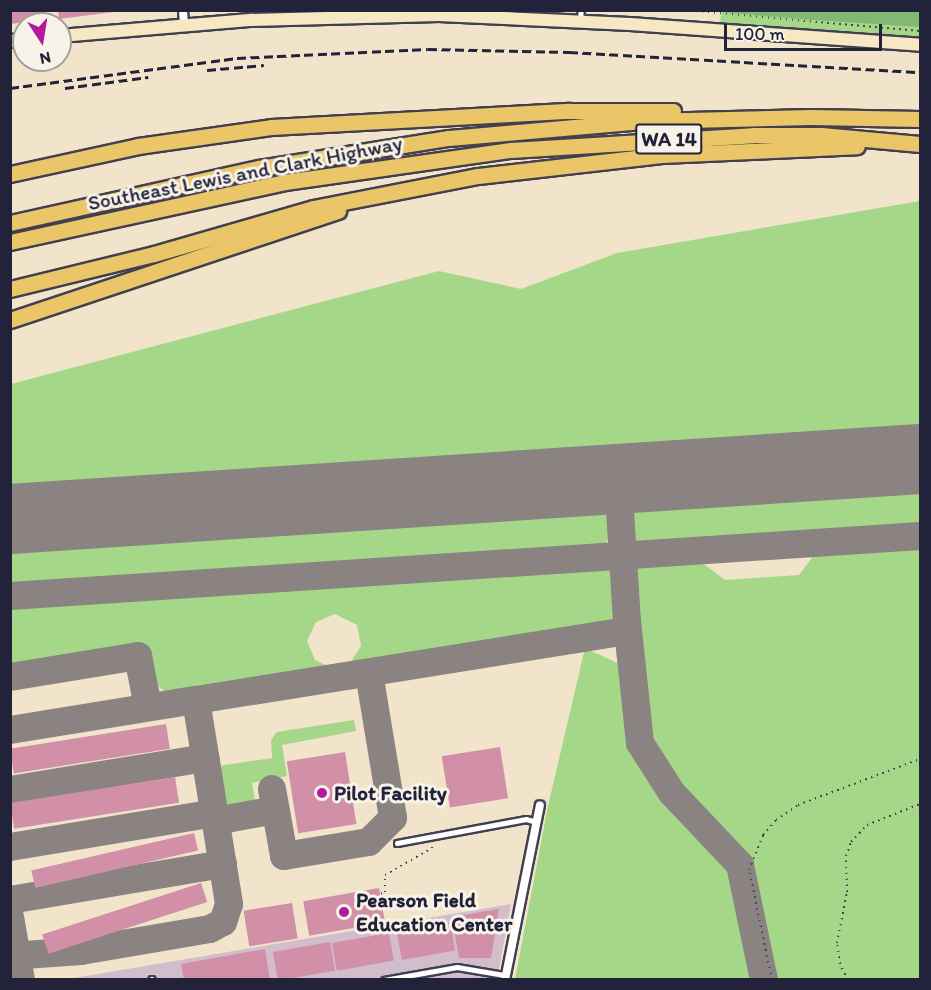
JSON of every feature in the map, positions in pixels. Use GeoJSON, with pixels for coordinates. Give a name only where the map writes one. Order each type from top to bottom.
{"type":"FeatureCollection","features":[{"type":"Feature","properties":{"kind":"highway"},"geometry":{"type":"LineString","coordinates":[[10,174],[183,139],[337,122],[644,110],[811,117]]}},
{"type":"Feature","properties":{"kind":"highway","name":"Southeast Lewis and Clark Highway"},"geometry":{"type":"LineString","coordinates":[[10,223],[259,168],[449,138],[645,121],[811,117],[921,119]]}},
{"type":"Feature","properties":{"kind":"highway","name":"Southeast Lewis and Clark Highway"},"geometry":{"type":"LineString","coordinates":[[10,242],[285,182],[473,154],[616,141],[753,135],[821,135],[921,144]]}},
{"type":"Feature","properties":{"kind":"highway"},"geometry":{"type":"LineString","coordinates":[[10,289],[154,254],[312,208],[428,185],[561,165],[662,155],[902,144]]}},
{"type":"Feature","properties":{"kind":"highway"},"geometry":{"type":"LineString","coordinates":[[10,320],[347,208],[428,185]]}},
{"type":"Feature","properties":{"kind":"street"},"geometry":{"type":"LineString","coordinates":[[183,10],[184,24]]}},
{"type":"Feature","properties":{"kind":"street"},"geometry":{"type":"LineString","coordinates":[[72,35],[184,24],[312,17],[502,14],[581,16],[921,45]]}},
{"type":"Feature","properties":{"kind":"street"},"geometry":{"type":"LineString","coordinates":[[505,977],[540,805]]}},
{"type":"Feature","properties":{"kind":"lane"},"geometry":{"type":"LineString","coordinates":[[397,843],[526,819],[537,822]]}},
{"type":"Feature","properties":{"kind":"lane"},"geometry":{"type":"LineString","coordinates":[[384,980],[457,967],[505,977]]}},
{"type":"Feature","properties":{"kind":"path"},"geometry":{"type":"LineString","coordinates":[[695,10],[751,19],[921,31]]}},
{"type":"Feature","properties":{"kind":"path"},"geometry":{"type":"LineString","coordinates":[[772,980],[749,870],[763,835],[783,814],[806,801],[921,759]]}},
{"type":"Feature","properties":{"kind":"path"},"geometry":{"type":"LineString","coordinates":[[848,980],[840,964],[837,943],[847,892],[846,856],[851,842],[867,825],[921,804]]}},
{"type":"Feature","properties":{"kind":"path"},"geometry":{"type":"LineString","coordinates":[[381,894],[385,874],[432,848],[430,837]]}},
{"type":"Feature","properties":{"kind":"shaded area"},"geometry":{"type":"Polygon","coordinates":[[[511,904],[497,979],[74,978],[511,904]]]}},
{"type":"Feature","properties":{"kind":"green space"},"geometry":{"type":"Polygon","coordinates":[[[708,11],[920,11],[920,27],[812,20],[708,11]]]}},
{"type":"Feature","properties":{"kind":"green space"},"geometry":{"type":"Polygon","coordinates":[[[722,11],[920,11],[920,45],[718,31],[722,11]]]}},
{"type":"Feature","properties":{"kind":"green space"},"geometry":{"type":"Polygon","coordinates":[[[920,201],[920,444],[11,504],[11,384],[439,271],[521,289],[617,253],[920,201]]]}},
{"type":"Feature","properties":{"kind":"green space"},"geometry":{"type":"Polygon","coordinates":[[[920,473],[920,528],[654,546],[636,541],[627,526],[632,510],[650,491],[920,473]]]}},
{"type":"Feature","properties":{"kind":"green space"},"geometry":{"type":"Polygon","coordinates":[[[592,495],[610,512],[613,525],[606,544],[589,550],[11,587],[11,534],[592,495]]]}},
{"type":"Feature","properties":{"kind":"green space"},"geometry":{"type":"Polygon","coordinates":[[[920,543],[920,979],[515,979],[548,806],[585,648],[641,674],[635,564],[696,558],[725,580],[799,575],[818,550],[920,543]]]}},
{"type":"Feature","properties":{"kind":"green space"},"geometry":{"type":"Polygon","coordinates":[[[605,564],[613,567],[617,575],[620,616],[617,624],[609,628],[183,694],[167,693],[155,684],[145,646],[11,669],[11,604],[605,564]],[[335,614],[316,622],[307,641],[315,660],[330,667],[350,663],[361,646],[357,625],[335,614]]]}},
{"type":"Feature","properties":{"kind":"green space"},"geometry":{"type":"Polygon","coordinates":[[[354,720],[356,731],[282,745],[287,776],[252,783],[255,801],[247,809],[233,811],[224,804],[218,766],[272,758],[271,740],[277,732],[354,720]]]}},
{"type":"Feature","properties":{"kind":"building"},"geometry":{"type":"Polygon","coordinates":[[[10,10],[44,10],[44,12],[12,12],[12,24],[10,24],[10,10]]]}},
{"type":"Feature","properties":{"kind":"building"},"geometry":{"type":"Polygon","coordinates":[[[58,10],[114,10],[114,12],[72,17],[72,12],[58,12],[58,10]]]}},
{"type":"Feature","properties":{"kind":"building"},"geometry":{"type":"Polygon","coordinates":[[[166,724],[170,749],[14,773],[10,749],[166,724]]]}},
{"type":"Feature","properties":{"kind":"building"},"geometry":{"type":"Polygon","coordinates":[[[500,747],[508,798],[450,808],[442,756],[500,747]]]}},
{"type":"Feature","properties":{"kind":"building","name":"Pilot Facility"},"geometry":{"type":"Polygon","coordinates":[[[345,752],[356,824],[298,833],[287,761],[345,752]]]}},
{"type":"Feature","properties":{"kind":"building"},"geometry":{"type":"Polygon","coordinates":[[[175,777],[179,803],[14,829],[10,803],[175,777]]]}},
{"type":"Feature","properties":{"kind":"building"},"geometry":{"type":"Polygon","coordinates":[[[194,833],[198,851],[35,888],[31,871],[194,833]]]}},
{"type":"Feature","properties":{"kind":"building"},"geometry":{"type":"Polygon","coordinates":[[[201,883],[207,902],[48,954],[42,935],[201,883]]]}},
{"type":"Feature","properties":{"kind":"building","name":"Pearson Field Education Center"},"geometry":{"type":"Polygon","coordinates":[[[379,888],[385,922],[309,936],[303,901],[379,888]]]}},
{"type":"Feature","properties":{"kind":"building"},"geometry":{"type":"Polygon","coordinates":[[[292,903],[298,939],[249,946],[244,911],[292,903]]]}},
{"type":"Feature","properties":{"kind":"building"},"geometry":{"type":"Polygon","coordinates":[[[499,909],[491,958],[459,958],[452,917],[499,909]]]}},
{"type":"Feature","properties":{"kind":"building"},"geometry":{"type":"Polygon","coordinates":[[[450,922],[455,951],[402,960],[397,931],[450,922]]]}},
{"type":"Feature","properties":{"kind":"building"},"geometry":{"type":"Polygon","coordinates":[[[389,933],[394,961],[337,971],[332,943],[389,933]]]}},
{"type":"Feature","properties":{"kind":"building"},"geometry":{"type":"Polygon","coordinates":[[[330,942],[335,971],[278,980],[273,952],[330,942]]]}},
{"type":"Feature","properties":{"kind":"building"},"geometry":{"type":"Polygon","coordinates":[[[265,949],[270,980],[184,980],[181,964],[265,949]]]}},
{"type":"Feature","properties":{"kind":"taxiway"},"geometry":{"type":"LineString","coordinates":[[618,479],[627,621],[640,743],[672,793],[740,865],[764,980]]}},
{"type":"Feature","properties":{"kind":"taxiway"},"geometry":{"type":"LineString","coordinates":[[10,596],[920,536]]}},
{"type":"Feature","properties":{"kind":"taxiway"},"geometry":{"type":"LineString","coordinates":[[196,700],[628,631]]}},
{"type":"Feature","properties":{"kind":"taxiway"},"geometry":{"type":"LineString","coordinates":[[10,677],[138,656],[148,707]]}},
{"type":"Feature","properties":{"kind":"taxiway"},"geometry":{"type":"LineString","coordinates":[[272,789],[284,856],[369,842],[393,818],[369,673]]}},
{"type":"Feature","properties":{"kind":"taxiway"},"geometry":{"type":"LineString","coordinates":[[10,730],[196,700],[229,904],[223,922],[210,929],[81,951],[10,956]]}},
{"type":"Feature","properties":{"kind":"taxiway"},"geometry":{"type":"LineString","coordinates":[[10,790],[205,758]]}},
{"type":"Feature","properties":{"kind":"taxiway"},"geometry":{"type":"LineString","coordinates":[[216,821],[275,810]]}},
{"type":"Feature","properties":{"kind":"taxiway"},"geometry":{"type":"LineString","coordinates":[[10,847],[215,813]]}},
{"type":"Feature","properties":{"kind":"taxiway"},"geometry":{"type":"LineString","coordinates":[[10,900],[223,864]]}},
{"type":"Feature","properties":{"kind":"taxiway"},"geometry":{"type":"LineString","coordinates":[[10,917],[21,980]]}},
{"type":"Feature","properties":{"kind":"runway"},"geometry":{"type":"LineString","coordinates":[[10,519],[920,459]]}},
{"type":"Feature","properties":{"kind":"railway"},"geometry":{"type":"LineString","coordinates":[[10,88],[237,58],[428,49],[569,52],[920,72]]}},
{"type":"Feature","properties":{"kind":"railway"},"geometry":{"type":"LineString","coordinates":[[207,70],[264,65]]}},
{"type":"Feature","properties":{"kind":"railway"},"geometry":{"type":"LineString","coordinates":[[65,88],[148,77]]}},
{"type":"Feature","properties":{"kind":"place","name":"Pilot Facility"},"geometry":{"type":"Point","coordinates":[322,793]}},
{"type":"Feature","properties":{"kind":"place","name":"Pearson Field Education Center"},"geometry":{"type":"Point","coordinates":[344,912]}}]}
